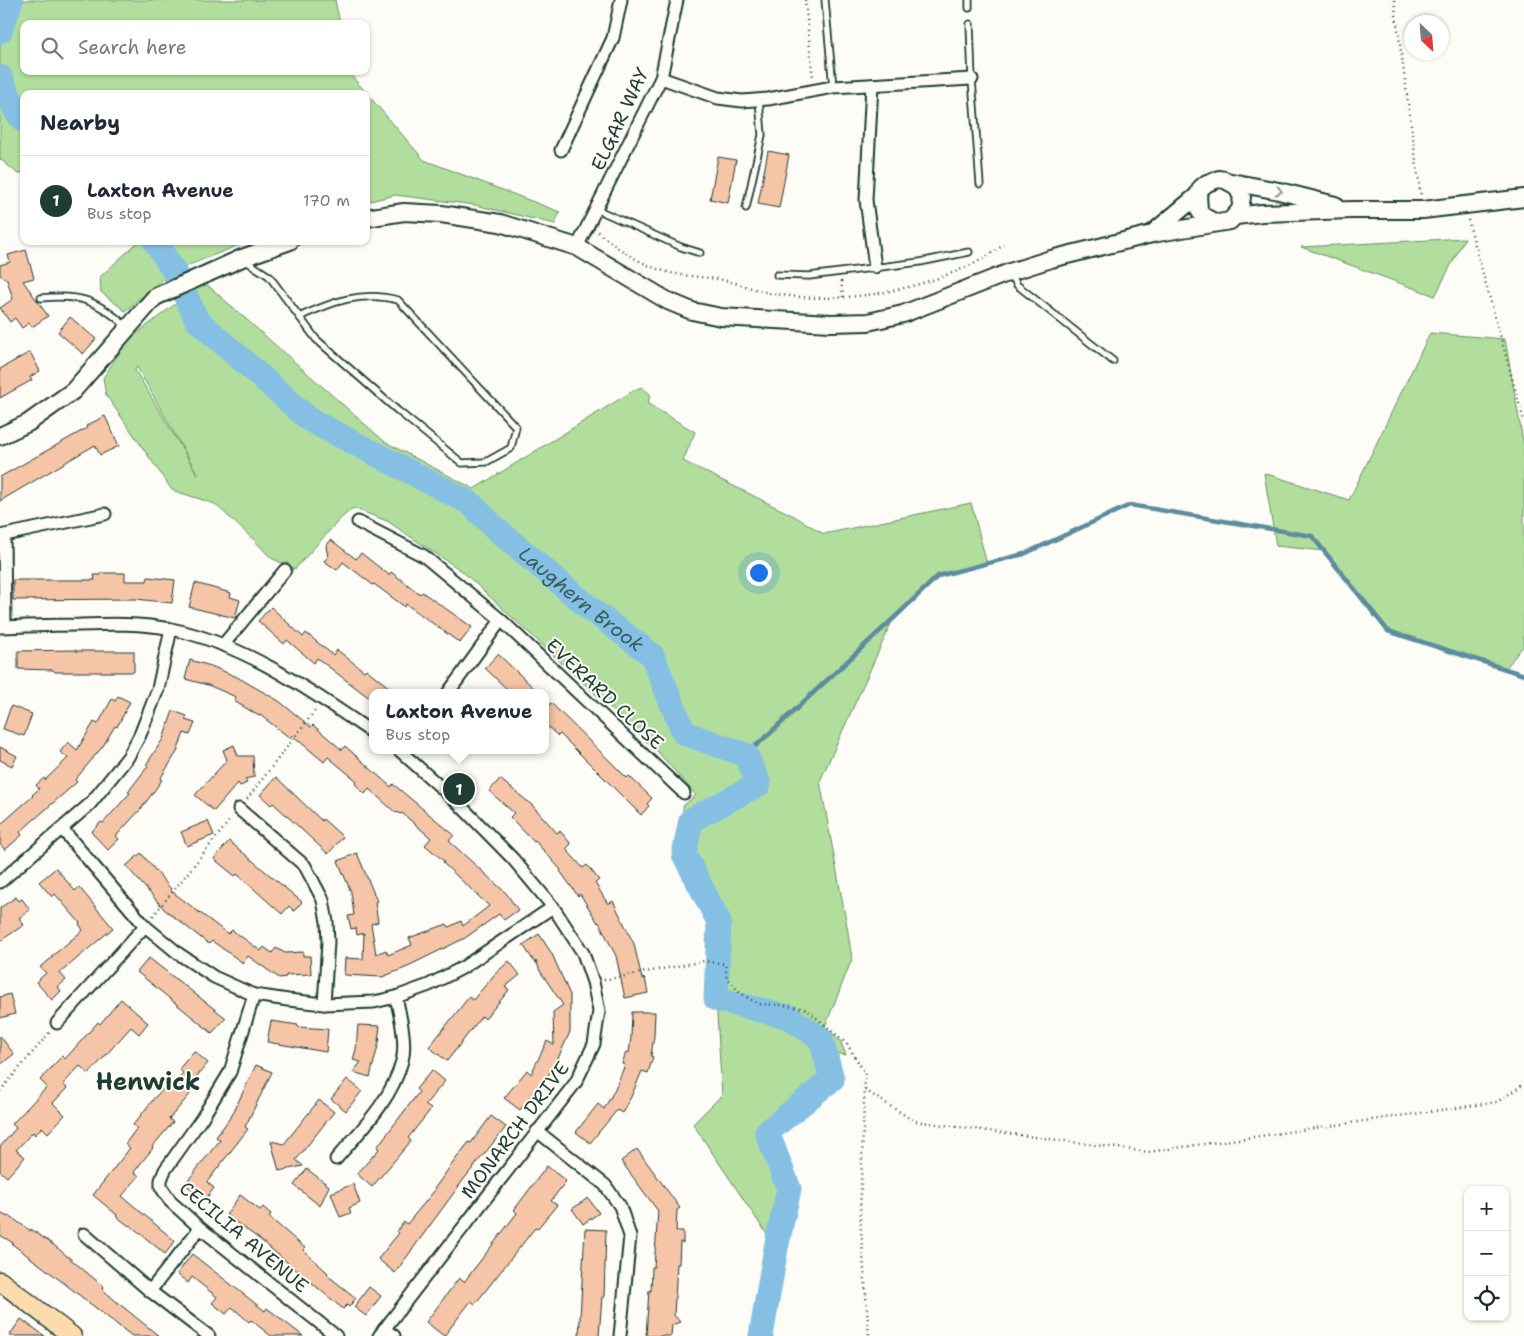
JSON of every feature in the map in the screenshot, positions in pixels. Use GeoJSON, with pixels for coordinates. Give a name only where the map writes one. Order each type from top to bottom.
{"type":"FeatureCollection","features":[{"type":"Feature","properties":{"kind":"main road"},"geometry":{"type":"LineString","coordinates":[[1152,234],[1198,195],[1201,188],[1213,180],[1225,180],[1279,191],[1352,210]]}},
{"type":"Feature","properties":{"kind":"main road"},"geometry":{"type":"LineString","coordinates":[[370,217],[404,212],[441,214],[500,223],[577,247],[668,301],[692,311],[731,318],[831,323],[868,322],[903,314],[1010,272],[1052,258],[1152,234],[1230,221],[1240,210],[1242,197],[1240,191],[1231,182]]}},
{"type":"Feature","properties":{"kind":"main road"},"geometry":{"type":"LineString","coordinates":[[1198,195],[1199,210],[1203,216],[1216,223]]}},
{"type":"Feature","properties":{"kind":"main road"},"geometry":{"type":"LineString","coordinates":[[1236,216],[1262,213],[1352,210],[1423,210],[1524,198]]}},
{"type":"Feature","properties":{"kind":"main road"},"geometry":{"type":"LineString","coordinates":[[0,436],[28,423],[73,391],[155,297],[242,258],[279,245]]}},
{"type":"Feature","properties":{"kind":"main road"},"geometry":{"type":"LineString","coordinates":[[0,1281],[72,1336]]}},
{"type":"Feature","properties":{"kind":"street"},"geometry":{"type":"LineString","coordinates":[[560,150],[613,38],[621,0]]}},
{"type":"Feature","properties":{"kind":"street","name":"ELGAR WAY"},"geometry":{"type":"LineString","coordinates":[[577,247],[661,78],[677,0]]}},
{"type":"Feature","properties":{"kind":"street"},"geometry":{"type":"LineString","coordinates":[[661,78],[718,98],[742,101],[759,100],[834,87],[972,79]]}},
{"type":"Feature","properties":{"kind":"street"},"geometry":{"type":"LineString","coordinates":[[872,85],[866,200],[875,268]]}},
{"type":"Feature","properties":{"kind":"street"},"geometry":{"type":"LineString","coordinates":[[105,514],[2,536],[3,626],[133,624],[171,629],[223,645],[286,676],[324,699],[369,730]]}},
{"type":"Feature","properties":{"kind":"street","name":"EVERARD CLOSE"},"geometry":{"type":"LineString","coordinates":[[358,522],[424,556],[501,620],[684,793]]}},
{"type":"Feature","properties":{"kind":"street"},"geometry":{"type":"LineString","coordinates":[[223,645],[285,570]]}},
{"type":"Feature","properties":{"kind":"street"},"geometry":{"type":"LineString","coordinates":[[451,689],[501,620]]}},
{"type":"Feature","properties":{"kind":"street"},"geometry":{"type":"LineString","coordinates":[[0,882],[90,804],[128,757],[140,734],[158,690],[171,629]]}},
{"type":"Feature","properties":{"kind":"street","name":"MONARCH DRIVE"},"geometry":{"type":"LineString","coordinates":[[381,1333],[576,1082],[594,1044],[598,1012],[593,982],[583,953],[553,907],[485,830],[405,754]]}},
{"type":"Feature","properties":{"kind":"street"},"geometry":{"type":"LineString","coordinates":[[239,809],[305,866],[323,900],[328,942],[324,1004]]}},
{"type":"Feature","properties":{"kind":"street"},"geometry":{"type":"LineString","coordinates":[[62,829],[145,926],[179,954],[214,977],[254,995],[324,1004],[374,1002],[396,997],[429,985],[462,968],[553,907]]}},
{"type":"Feature","properties":{"kind":"street"},"geometry":{"type":"LineString","coordinates":[[57,1023],[145,926]]}},
{"type":"Feature","properties":{"kind":"street","name":"CECILIA AVENUE"},"geometry":{"type":"LineString","coordinates":[[254,995],[230,1072],[165,1170],[161,1180],[161,1187],[166,1196],[200,1228],[336,1336]]}},
{"type":"Feature","properties":{"kind":"street"},"geometry":{"type":"LineString","coordinates":[[336,1159],[373,1116],[392,1087],[403,1060],[402,1028],[396,997]]}},
{"type":"Feature","properties":{"kind":"street"},"geometry":{"type":"LineString","coordinates":[[537,1131],[605,1185],[624,1216],[630,1236],[620,1336]]}},
{"type":"Feature","properties":{"kind":"street"},"geometry":{"type":"LineString","coordinates":[[150,1291],[200,1228]]}},
{"type":"Feature","properties":{"kind":"street"},"geometry":{"type":"LineString","coordinates":[[84,1234],[150,1291],[209,1336]]}},
{"type":"Feature","properties":{"kind":"street"},"geometry":{"type":"LineString","coordinates":[[381,1333],[394,1336]]}},
{"type":"Feature","properties":{"kind":"lane"},"geometry":{"type":"LineString","coordinates":[[825,0],[834,87]]}},
{"type":"Feature","properties":{"kind":"lane"},"geometry":{"type":"LineString","coordinates":[[969,0],[969,8]]}},
{"type":"Feature","properties":{"kind":"lane"},"geometry":{"type":"LineString","coordinates":[[970,24],[980,184]]}},
{"type":"Feature","properties":{"kind":"lane"},"geometry":{"type":"LineString","coordinates":[[746,208],[762,136],[759,100]]}},
{"type":"Feature","properties":{"kind":"lane"},"geometry":{"type":"LineString","coordinates":[[596,209],[681,247],[700,253]]}},
{"type":"Feature","properties":{"kind":"lane"},"geometry":{"type":"LineString","coordinates":[[777,275],[809,276],[920,262],[970,252]]}},
{"type":"Feature","properties":{"kind":"lane"},"geometry":{"type":"LineString","coordinates":[[242,258],[269,276],[316,339],[398,411],[462,463],[486,462],[511,448],[516,427],[398,300],[382,296],[342,300],[299,316]]}},
{"type":"Feature","properties":{"kind":"lane"},"geometry":{"type":"LineString","coordinates":[[1010,272],[1017,285],[1113,360]]}},
{"type":"Feature","properties":{"kind":"lane"},"geometry":{"type":"LineString","coordinates":[[41,298],[78,297],[90,301],[128,328]]}},
{"type":"Feature","properties":{"kind":"path"},"geometry":{"type":"LineString","coordinates":[[805,0],[815,90]]}},
{"type":"Feature","properties":{"kind":"path"},"geometry":{"type":"LineString","coordinates":[[1394,0],[1423,210]]}},
{"type":"Feature","properties":{"kind":"path"},"geometry":{"type":"LineString","coordinates":[[1464,205],[1524,421]]}},
{"type":"Feature","properties":{"kind":"path"},"geometry":{"type":"LineString","coordinates":[[840,272],[843,297]]}},
{"type":"Feature","properties":{"kind":"path"},"geometry":{"type":"LineString","coordinates":[[593,982],[704,961],[725,964],[727,978],[740,993],[758,1004],[806,1009],[847,1044],[865,1073],[860,1216],[869,1336]]}},
{"type":"Feature","properties":{"kind":"path"},"geometry":{"type":"LineString","coordinates":[[0,1090],[57,1023]]}},
{"type":"Feature","properties":{"kind":"path"},"geometry":{"type":"LineString","coordinates":[[865,1090],[914,1121],[1148,1152],[1497,1102],[1524,1084]]}},
{"type":"Feature","properties":{"kind":"green space"},"geometry":{"type":"Polygon","coordinates":[[[0,0],[335,0],[339,20],[20,20],[20,75],[351,75],[364,90],[20,90],[20,173],[18,174],[0,159],[0,0]]]}},
{"type":"Feature","properties":{"kind":"green space"},"geometry":{"type":"Polygon","coordinates":[[[370,97],[424,160],[560,212],[555,224],[475,205],[395,195],[370,201],[370,97]]]}},
{"type":"Feature","properties":{"kind":"green space"},"geometry":{"type":"Polygon","coordinates":[[[1465,238],[1435,296],[1301,247],[1465,238]]]}},
{"type":"Feature","properties":{"kind":"green space"},"geometry":{"type":"Polygon","coordinates":[[[135,245],[239,245],[174,271],[125,311],[101,292],[100,277],[135,245]]]}},
{"type":"Feature","properties":{"kind":"green space"},"geometry":{"type":"Polygon","coordinates":[[[204,282],[385,442],[474,489],[642,387],[650,394],[648,404],[695,432],[683,461],[794,516],[824,534],[971,503],[987,564],[938,576],[893,619],[820,781],[852,959],[825,1027],[840,1040],[846,1055],[835,1053],[832,1079],[768,1132],[789,1189],[776,1248],[693,1124],[722,1095],[716,999],[719,922],[684,854],[683,806],[696,795],[657,751],[462,571],[387,521],[353,508],[340,519],[295,569],[271,558],[215,504],[172,490],[106,395],[103,378],[127,341],[204,282]],[[137,367],[135,370],[198,475],[137,367]],[[859,651],[754,749],[775,732],[859,651]]]}},
{"type":"Feature","properties":{"kind":"green space"},"geometry":{"type":"Polygon","coordinates":[[[1430,333],[1505,339],[1524,447],[1524,645],[1505,669],[1388,631],[1324,551],[1276,546],[1264,473],[1349,500],[1430,333]]]}},
{"type":"Feature","properties":{"kind":"building"},"geometry":{"type":"Polygon","coordinates":[[[768,151],[789,155],[779,208],[758,204],[768,151]]]}},
{"type":"Feature","properties":{"kind":"building"},"geometry":{"type":"Polygon","coordinates":[[[718,157],[736,160],[728,203],[710,199],[718,157]]]}},
{"type":"Feature","properties":{"kind":"building"},"geometry":{"type":"Polygon","coordinates":[[[26,250],[34,278],[23,281],[48,316],[32,327],[29,323],[22,328],[15,318],[10,322],[0,308],[13,299],[7,280],[0,275],[0,265],[10,262],[8,255],[26,250]]]}},
{"type":"Feature","properties":{"kind":"building"},"geometry":{"type":"Polygon","coordinates":[[[70,317],[96,339],[83,354],[58,332],[70,317]]]}},
{"type":"Feature","properties":{"kind":"building"},"geometry":{"type":"Polygon","coordinates":[[[30,352],[40,371],[30,377],[32,380],[0,398],[0,369],[30,352]]]}},
{"type":"Feature","properties":{"kind":"building"},"geometry":{"type":"Polygon","coordinates":[[[105,416],[119,446],[100,455],[95,445],[0,501],[0,477],[105,416]]]}},
{"type":"Feature","properties":{"kind":"building"},"geometry":{"type":"Polygon","coordinates":[[[331,540],[356,559],[361,553],[389,575],[391,572],[420,594],[422,592],[472,627],[460,643],[406,604],[405,607],[373,585],[343,562],[337,570],[324,561],[328,557],[326,546],[331,540]]]}},
{"type":"Feature","properties":{"kind":"building"},"geometry":{"type":"Polygon","coordinates":[[[101,573],[125,573],[125,581],[147,581],[148,577],[175,580],[172,603],[136,599],[13,600],[13,580],[95,580],[94,575],[101,575],[101,573]]]}},
{"type":"Feature","properties":{"kind":"building"},"geometry":{"type":"Polygon","coordinates":[[[195,583],[231,593],[230,597],[240,600],[235,618],[189,607],[195,583]]]}},
{"type":"Feature","properties":{"kind":"building"},"geometry":{"type":"Polygon","coordinates":[[[271,607],[303,637],[306,633],[333,655],[337,650],[364,671],[366,669],[391,689],[369,689],[369,698],[317,658],[314,663],[287,640],[284,644],[258,621],[271,607]]]}},
{"type":"Feature","properties":{"kind":"building"},"geometry":{"type":"Polygon","coordinates":[[[18,651],[134,651],[134,672],[55,672],[53,670],[18,669],[18,651]]]}},
{"type":"Feature","properties":{"kind":"building"},"geometry":{"type":"Polygon","coordinates":[[[498,654],[535,689],[507,689],[485,668],[498,654]]]}},
{"type":"Feature","properties":{"kind":"building"},"geometry":{"type":"Polygon","coordinates":[[[190,660],[211,666],[237,677],[279,701],[311,727],[313,725],[342,750],[345,746],[391,787],[393,784],[454,835],[449,841],[506,893],[518,910],[504,920],[499,914],[465,938],[408,967],[382,977],[344,975],[345,958],[363,959],[364,933],[357,935],[356,928],[351,929],[348,916],[354,915],[351,892],[338,861],[357,853],[377,901],[375,902],[378,922],[371,924],[376,954],[386,950],[388,955],[412,945],[409,938],[447,924],[449,927],[461,921],[463,926],[489,906],[443,863],[444,861],[425,845],[431,838],[402,813],[396,813],[369,789],[365,794],[355,784],[357,781],[328,757],[324,762],[292,735],[290,738],[260,715],[234,701],[236,697],[208,685],[185,679],[190,660]]]}},
{"type":"Feature","properties":{"kind":"building"},"geometry":{"type":"Polygon","coordinates":[[[118,696],[130,702],[117,727],[115,726],[103,746],[75,780],[77,782],[20,832],[22,835],[5,850],[0,844],[0,825],[33,796],[39,789],[36,785],[44,778],[45,780],[68,758],[60,752],[68,742],[77,750],[94,722],[98,724],[112,699],[115,701],[118,696]]]}},
{"type":"Feature","properties":{"kind":"building"},"geometry":{"type":"Polygon","coordinates":[[[551,703],[627,778],[629,776],[652,798],[647,804],[649,806],[641,815],[560,734],[558,736],[549,728],[549,705],[551,703]]]}},
{"type":"Feature","properties":{"kind":"building"},"geometry":{"type":"Polygon","coordinates":[[[11,706],[32,714],[24,736],[3,729],[11,706]]]}},
{"type":"Feature","properties":{"kind":"building"},"geometry":{"type":"Polygon","coordinates":[[[173,711],[187,716],[185,720],[195,723],[190,735],[184,733],[177,752],[160,779],[162,780],[141,809],[116,836],[119,839],[108,850],[91,832],[101,822],[103,823],[130,793],[128,792],[148,766],[146,765],[163,739],[173,711]]]}},
{"type":"Feature","properties":{"kind":"building"},"geometry":{"type":"Polygon","coordinates":[[[234,745],[238,756],[253,756],[254,777],[245,779],[247,783],[240,786],[238,783],[214,811],[195,795],[227,760],[223,750],[234,745]]]}},
{"type":"Feature","properties":{"kind":"building"},"geometry":{"type":"Polygon","coordinates":[[[0,747],[17,756],[12,766],[0,760],[0,747]]]}},
{"type":"Feature","properties":{"kind":"building"},"geometry":{"type":"Polygon","coordinates":[[[276,777],[322,821],[323,819],[343,837],[328,854],[273,803],[271,805],[260,795],[276,777]]]}},
{"type":"Feature","properties":{"kind":"building"},"geometry":{"type":"Polygon","coordinates":[[[500,779],[532,805],[557,833],[560,831],[571,844],[566,849],[583,868],[587,865],[599,880],[595,883],[608,904],[613,901],[634,944],[642,979],[645,978],[648,993],[625,998],[616,956],[599,922],[580,894],[578,896],[561,870],[510,817],[514,813],[489,791],[500,779]]]}},
{"type":"Feature","properties":{"kind":"building"},"geometry":{"type":"Polygon","coordinates":[[[208,821],[214,835],[187,846],[181,832],[208,821]]]}},
{"type":"Feature","properties":{"kind":"building"},"geometry":{"type":"Polygon","coordinates":[[[229,841],[302,902],[294,911],[289,906],[282,914],[237,874],[235,876],[214,859],[229,841]]]}},
{"type":"Feature","properties":{"kind":"building"},"geometry":{"type":"Polygon","coordinates":[[[141,853],[170,890],[228,934],[232,930],[261,951],[264,947],[272,953],[276,948],[285,953],[303,952],[303,956],[310,956],[311,974],[286,975],[286,977],[279,978],[248,956],[243,963],[212,941],[209,944],[165,910],[126,866],[141,853]]]}},
{"type":"Feature","properties":{"kind":"building"},"geometry":{"type":"Polygon","coordinates":[[[56,868],[75,891],[79,887],[113,928],[60,973],[66,980],[58,987],[61,991],[52,1000],[36,982],[46,973],[40,967],[83,930],[80,923],[55,894],[52,897],[39,882],[56,868]]]}},
{"type":"Feature","properties":{"kind":"building"},"geometry":{"type":"Polygon","coordinates":[[[16,897],[19,901],[22,899],[30,910],[19,918],[24,925],[0,941],[0,908],[16,897]]]}},
{"type":"Feature","properties":{"kind":"building"},"geometry":{"type":"Polygon","coordinates":[[[539,934],[552,954],[570,995],[570,1032],[553,1069],[520,1110],[504,1098],[527,1070],[531,1074],[547,1041],[554,1045],[553,1012],[563,1005],[540,971],[536,961],[535,963],[523,945],[539,934]]]}},
{"type":"Feature","properties":{"kind":"building"},"geometry":{"type":"Polygon","coordinates":[[[149,958],[226,1018],[212,1033],[137,972],[149,958]]]}},
{"type":"Feature","properties":{"kind":"building"},"geometry":{"type":"Polygon","coordinates":[[[509,961],[520,975],[505,987],[509,990],[485,1019],[482,1016],[447,1061],[429,1047],[469,997],[473,1000],[494,975],[509,961]]]}},
{"type":"Feature","properties":{"kind":"building"},"geometry":{"type":"Polygon","coordinates":[[[10,994],[15,1014],[0,1018],[0,997],[10,994]]]}},
{"type":"Feature","properties":{"kind":"building"},"geometry":{"type":"Polygon","coordinates":[[[121,999],[148,1023],[139,1034],[131,1027],[89,1074],[80,1066],[63,1084],[67,1088],[53,1103],[65,1115],[48,1133],[42,1127],[35,1135],[33,1132],[16,1150],[25,1157],[7,1177],[0,1171],[0,1147],[16,1128],[12,1124],[47,1087],[40,1080],[62,1056],[65,1059],[98,1022],[100,1024],[121,999]]]}},
{"type":"Feature","properties":{"kind":"building"},"geometry":{"type":"Polygon","coordinates":[[[632,1012],[655,1012],[651,1056],[653,1057],[648,1073],[642,1071],[622,1113],[617,1110],[590,1143],[576,1132],[598,1104],[604,1109],[614,1091],[625,1065],[622,1064],[626,1052],[629,1053],[632,1012]]]}},
{"type":"Feature","properties":{"kind":"building"},"geometry":{"type":"Polygon","coordinates":[[[271,1021],[298,1025],[298,1027],[328,1029],[326,1052],[267,1042],[271,1021]]]}},
{"type":"Feature","properties":{"kind":"building"},"geometry":{"type":"Polygon","coordinates":[[[358,1025],[380,1026],[378,1041],[380,1038],[370,1077],[353,1072],[361,1062],[353,1060],[358,1025]]]}},
{"type":"Feature","properties":{"kind":"building"},"geometry":{"type":"Polygon","coordinates":[[[0,1036],[14,1054],[0,1065],[0,1036]]]}},
{"type":"Feature","properties":{"kind":"building"},"geometry":{"type":"Polygon","coordinates":[[[194,1051],[208,1063],[186,1089],[191,1093],[169,1119],[173,1122],[134,1172],[139,1176],[122,1196],[175,1241],[165,1254],[116,1216],[93,1195],[130,1148],[125,1144],[137,1128],[133,1125],[156,1096],[164,1089],[170,1089],[183,1073],[179,1069],[194,1051]]]}},
{"type":"Feature","properties":{"kind":"building"},"geometry":{"type":"Polygon","coordinates":[[[256,1065],[272,1072],[245,1127],[248,1129],[207,1182],[214,1188],[205,1200],[185,1184],[220,1140],[216,1137],[232,1115],[256,1065]]]}},
{"type":"Feature","properties":{"kind":"building"},"geometry":{"type":"Polygon","coordinates":[[[432,1070],[445,1081],[425,1105],[431,1109],[408,1138],[411,1141],[372,1187],[357,1174],[379,1149],[377,1147],[419,1092],[416,1089],[432,1070]]]}},
{"type":"Feature","properties":{"kind":"building"},"geometry":{"type":"Polygon","coordinates":[[[347,1079],[362,1091],[346,1111],[331,1099],[347,1079]]]}},
{"type":"Feature","properties":{"kind":"building"},"geometry":{"type":"Polygon","coordinates":[[[319,1100],[334,1112],[296,1160],[303,1166],[279,1171],[271,1141],[284,1144],[319,1100]]]}},
{"type":"Feature","properties":{"kind":"building"},"geometry":{"type":"Polygon","coordinates":[[[491,1116],[506,1127],[464,1179],[395,1273],[378,1259],[399,1233],[397,1231],[404,1222],[407,1224],[435,1190],[455,1160],[469,1142],[471,1143],[491,1116]]]}},
{"type":"Feature","properties":{"kind":"building"},"geometry":{"type":"Polygon","coordinates":[[[637,1149],[680,1208],[677,1210],[676,1231],[683,1231],[683,1243],[680,1242],[679,1264],[677,1264],[674,1315],[680,1322],[672,1325],[671,1336],[646,1336],[658,1211],[621,1161],[637,1149]]]}},
{"type":"Feature","properties":{"kind":"building"},"geometry":{"type":"Polygon","coordinates":[[[547,1166],[566,1181],[551,1201],[557,1205],[537,1229],[535,1228],[475,1304],[471,1301],[444,1336],[426,1322],[459,1278],[464,1282],[517,1213],[514,1210],[547,1166]]]}},
{"type":"Feature","properties":{"kind":"building"},"geometry":{"type":"Polygon","coordinates":[[[307,1169],[329,1186],[320,1206],[294,1185],[307,1169]]]}},
{"type":"Feature","properties":{"kind":"building"},"geometry":{"type":"Polygon","coordinates":[[[353,1184],[360,1203],[349,1208],[351,1213],[340,1217],[331,1193],[353,1184]]]}},
{"type":"Feature","properties":{"kind":"building"},"geometry":{"type":"Polygon","coordinates":[[[240,1195],[260,1210],[263,1207],[271,1214],[269,1217],[305,1248],[303,1250],[328,1273],[327,1275],[356,1298],[349,1307],[347,1305],[343,1309],[258,1238],[226,1215],[240,1195]]]}},
{"type":"Feature","properties":{"kind":"building"},"geometry":{"type":"Polygon","coordinates":[[[588,1198],[599,1213],[583,1224],[572,1209],[588,1198]]]}},
{"type":"Feature","properties":{"kind":"building"},"geometry":{"type":"Polygon","coordinates":[[[0,1213],[9,1216],[31,1231],[31,1229],[55,1246],[104,1287],[102,1289],[117,1302],[159,1336],[132,1336],[13,1243],[0,1235],[0,1213]]]}},
{"type":"Feature","properties":{"kind":"building"},"geometry":{"type":"Polygon","coordinates":[[[585,1229],[606,1230],[604,1297],[602,1297],[599,1336],[579,1336],[585,1229]]]}},
{"type":"Feature","properties":{"kind":"building"},"geometry":{"type":"Polygon","coordinates":[[[192,1254],[265,1311],[267,1308],[303,1336],[271,1336],[251,1320],[249,1322],[232,1307],[226,1314],[212,1303],[217,1297],[192,1277],[188,1283],[177,1274],[192,1254]]]}},
{"type":"Feature","properties":{"kind":"building"},"geometry":{"type":"Polygon","coordinates":[[[369,1287],[381,1296],[366,1316],[354,1307],[369,1287]]]}},
{"type":"Feature","properties":{"kind":"building"},"geometry":{"type":"Polygon","coordinates":[[[21,1319],[45,1336],[9,1336],[21,1319]]]}},
{"type":"Feature","properties":{"kind":"waterway","name":"Laughern Brook"},"geometry":{"type":"LineString","coordinates":[[0,31],[11,0]]}},
{"type":"Feature","properties":{"kind":"waterway","name":"Laughern Brook"},"geometry":{"type":"LineString","coordinates":[[0,77],[20,116]]}},
{"type":"Feature","properties":{"kind":"waterway","name":"Laughern Brook"},"geometry":{"type":"LineString","coordinates":[[158,245],[174,271],[197,320],[310,420],[470,503],[495,528],[593,611],[652,655],[684,733],[746,755],[759,784],[691,820],[684,854],[719,922],[716,999],[789,1017],[821,1039],[832,1079],[767,1132],[789,1189],[776,1248],[761,1336]]}},
{"type":"Feature","properties":{"kind":"waterway"},"geometry":{"type":"LineString","coordinates":[[746,755],[938,576],[1024,554],[1130,505],[1312,536],[1388,631],[1524,675]]}},
{"type":"Feature","properties":{"kind":"place","name":"Laxton Avenue"},"geometry":{"type":"Point","coordinates":[459,789]}},
{"type":"Feature","properties":{"kind":"district","name":"Henwick"},"geometry":{"type":"Point","coordinates":[148,1082]}}]}
